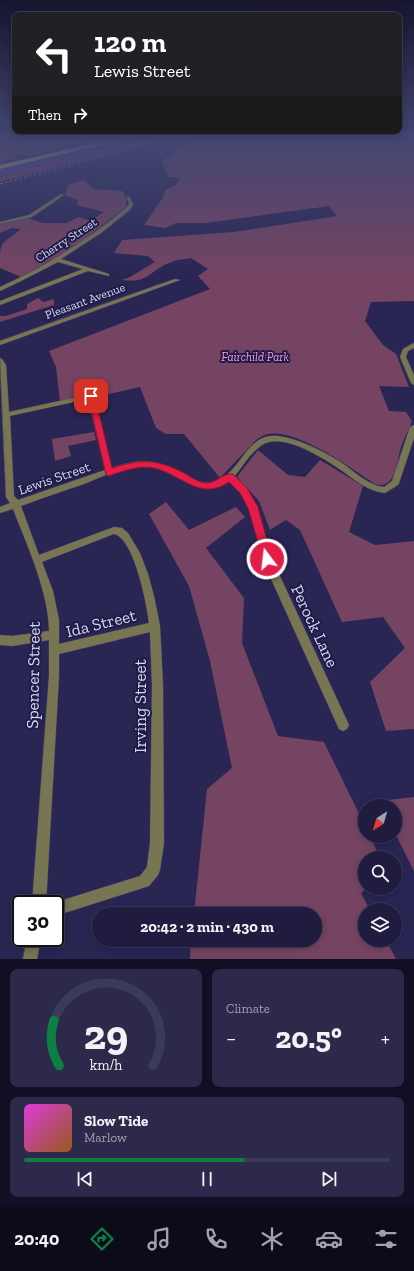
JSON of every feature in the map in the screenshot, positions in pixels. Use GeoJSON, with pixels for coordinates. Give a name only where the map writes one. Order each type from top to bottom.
{"type":"FeatureCollection","features":[{"type":"Feature","properties":{"kind":"street"},"geometry":{"type":"LineString","coordinates":[[0,223],[30,216],[62,195]]}},
{"type":"Feature","properties":{"kind":"street","name":"Cherry Street"},"geometry":{"type":"LineString","coordinates":[[0,288],[34,273],[81,246],[129,208],[131,204],[128,197]]}},
{"type":"Feature","properties":{"kind":"street"},"geometry":{"type":"LineString","coordinates":[[58,260],[107,275]]}},
{"type":"Feature","properties":{"kind":"street"},"geometry":{"type":"LineString","coordinates":[[0,303],[88,269]]}},
{"type":"Feature","properties":{"kind":"street","name":"Pleasant Avenue"},"geometry":{"type":"LineString","coordinates":[[0,343],[177,280]]}},
{"type":"Feature","properties":{"kind":"street"},"geometry":{"type":"LineString","coordinates":[[0,294],[9,299]]}},
{"type":"Feature","properties":{"kind":"street"},"geometry":{"type":"LineString","coordinates":[[414,345],[405,350],[403,356],[414,383]]}},
{"type":"Feature","properties":{"kind":"street","name":"Spencer Street"},"geometry":{"type":"LineString","coordinates":[[0,360],[6,415],[10,497],[16,504],[48,591],[52,607],[55,650],[40,895]]}},
{"type":"Feature","properties":{"kind":"street"},"geometry":{"type":"LineString","coordinates":[[6,415],[91,396],[109,472]]}},
{"type":"Feature","properties":{"kind":"street"},"geometry":{"type":"LineString","coordinates":[[229,477],[260,442],[268,438],[276,438],[311,450],[336,463],[373,488],[385,490],[395,483],[414,427]]}},
{"type":"Feature","properties":{"kind":"street","name":"Lewis Street"},"geometry":{"type":"LineString","coordinates":[[0,510],[130,466],[152,464],[167,468],[196,483],[206,486],[220,483],[229,477]]}},
{"type":"Feature","properties":{"kind":"street","name":"Perock Lane"},"geometry":{"type":"LineString","coordinates":[[229,477],[244,491],[253,507],[267,559],[343,725]]}},
{"type":"Feature","properties":{"kind":"street","name":"Irving Street"},"geometry":{"type":"LineString","coordinates":[[37,560],[105,532],[120,530],[130,542],[148,587],[155,626],[158,669],[158,844],[153,870],[144,881],[64,906]]}},
{"type":"Feature","properties":{"kind":"street","name":"Ida Street"},"geometry":{"type":"LineString","coordinates":[[55,650],[155,626]]}},
{"type":"Feature","properties":{"kind":"street"},"geometry":{"type":"LineString","coordinates":[[0,640],[54,635]]}},
{"type":"Feature","properties":{"kind":"street"},"geometry":{"type":"LineString","coordinates":[[30,959],[32,947]]}},
{"type":"Feature","properties":{"kind":"green space"},"geometry":{"type":"Polygon","coordinates":[[[68,186],[90,186],[94,189],[122,191],[127,199],[126,207],[73,248],[21,277],[0,268],[1,247],[5,241],[21,229],[12,228],[0,233],[0,224],[27,218],[43,223],[66,223],[79,217],[90,221],[104,212],[77,205],[78,200],[65,195],[68,186]]]}},
{"type":"Feature","properties":{"kind":"green space","name":"Fairchild Park"},"geometry":{"type":"Polygon","coordinates":[[[174,186],[414,186],[414,301],[371,302],[365,321],[383,345],[396,354],[409,387],[379,386],[389,411],[406,412],[412,421],[401,447],[397,466],[391,479],[387,483],[382,485],[375,484],[335,458],[301,440],[285,435],[271,434],[255,441],[220,478],[184,434],[166,434],[156,428],[140,387],[96,397],[94,393],[60,401],[56,367],[49,351],[210,289],[198,276],[208,269],[191,258],[171,262],[162,266],[148,276],[138,280],[122,280],[155,262],[148,256],[114,253],[122,240],[234,232],[337,216],[329,206],[206,223],[176,223],[165,228],[144,225],[164,196],[165,190],[174,186]]]}},
{"type":"Feature","properties":{"kind":"green space"},"geometry":{"type":"Polygon","coordinates":[[[38,298],[43,302],[54,299],[54,305],[0,322],[0,316],[6,316],[27,309],[27,304],[38,298]]]}},
{"type":"Feature","properties":{"kind":"green space"},"geometry":{"type":"Polygon","coordinates":[[[94,432],[96,440],[68,446],[71,456],[55,461],[52,439],[94,432]]]}},
{"type":"Feature","properties":{"kind":"green space"},"geometry":{"type":"Polygon","coordinates":[[[258,450],[288,475],[305,477],[320,460],[363,486],[349,532],[375,545],[414,541],[414,729],[386,731],[370,682],[405,648],[383,617],[342,622],[300,530],[286,520],[270,530],[259,501],[237,477],[258,450]]]}},
{"type":"Feature","properties":{"kind":"green space"},"geometry":{"type":"Polygon","coordinates":[[[166,502],[189,530],[236,507],[245,517],[206,548],[244,598],[242,643],[278,736],[324,742],[358,812],[358,843],[373,843],[377,851],[358,851],[358,895],[362,895],[366,903],[358,903],[358,947],[390,947],[396,959],[190,959],[191,947],[322,947],[322,907],[195,907],[207,789],[232,768],[210,661],[189,586],[149,514],[166,502]]]}},
{"type":"Feature","properties":{"kind":"green space"},"geometry":{"type":"Polygon","coordinates":[[[414,797],[414,871],[400,843],[402,843],[402,799],[397,799],[414,797]]]}},
{"type":"Feature","properties":{"kind":"route"},"geometry":{"type":"LineString","coordinates":[[91,396],[109,472],[130,466],[152,464],[167,468],[199,485],[206,486],[215,485],[229,477],[244,491],[253,507],[267,559]]}}]}
